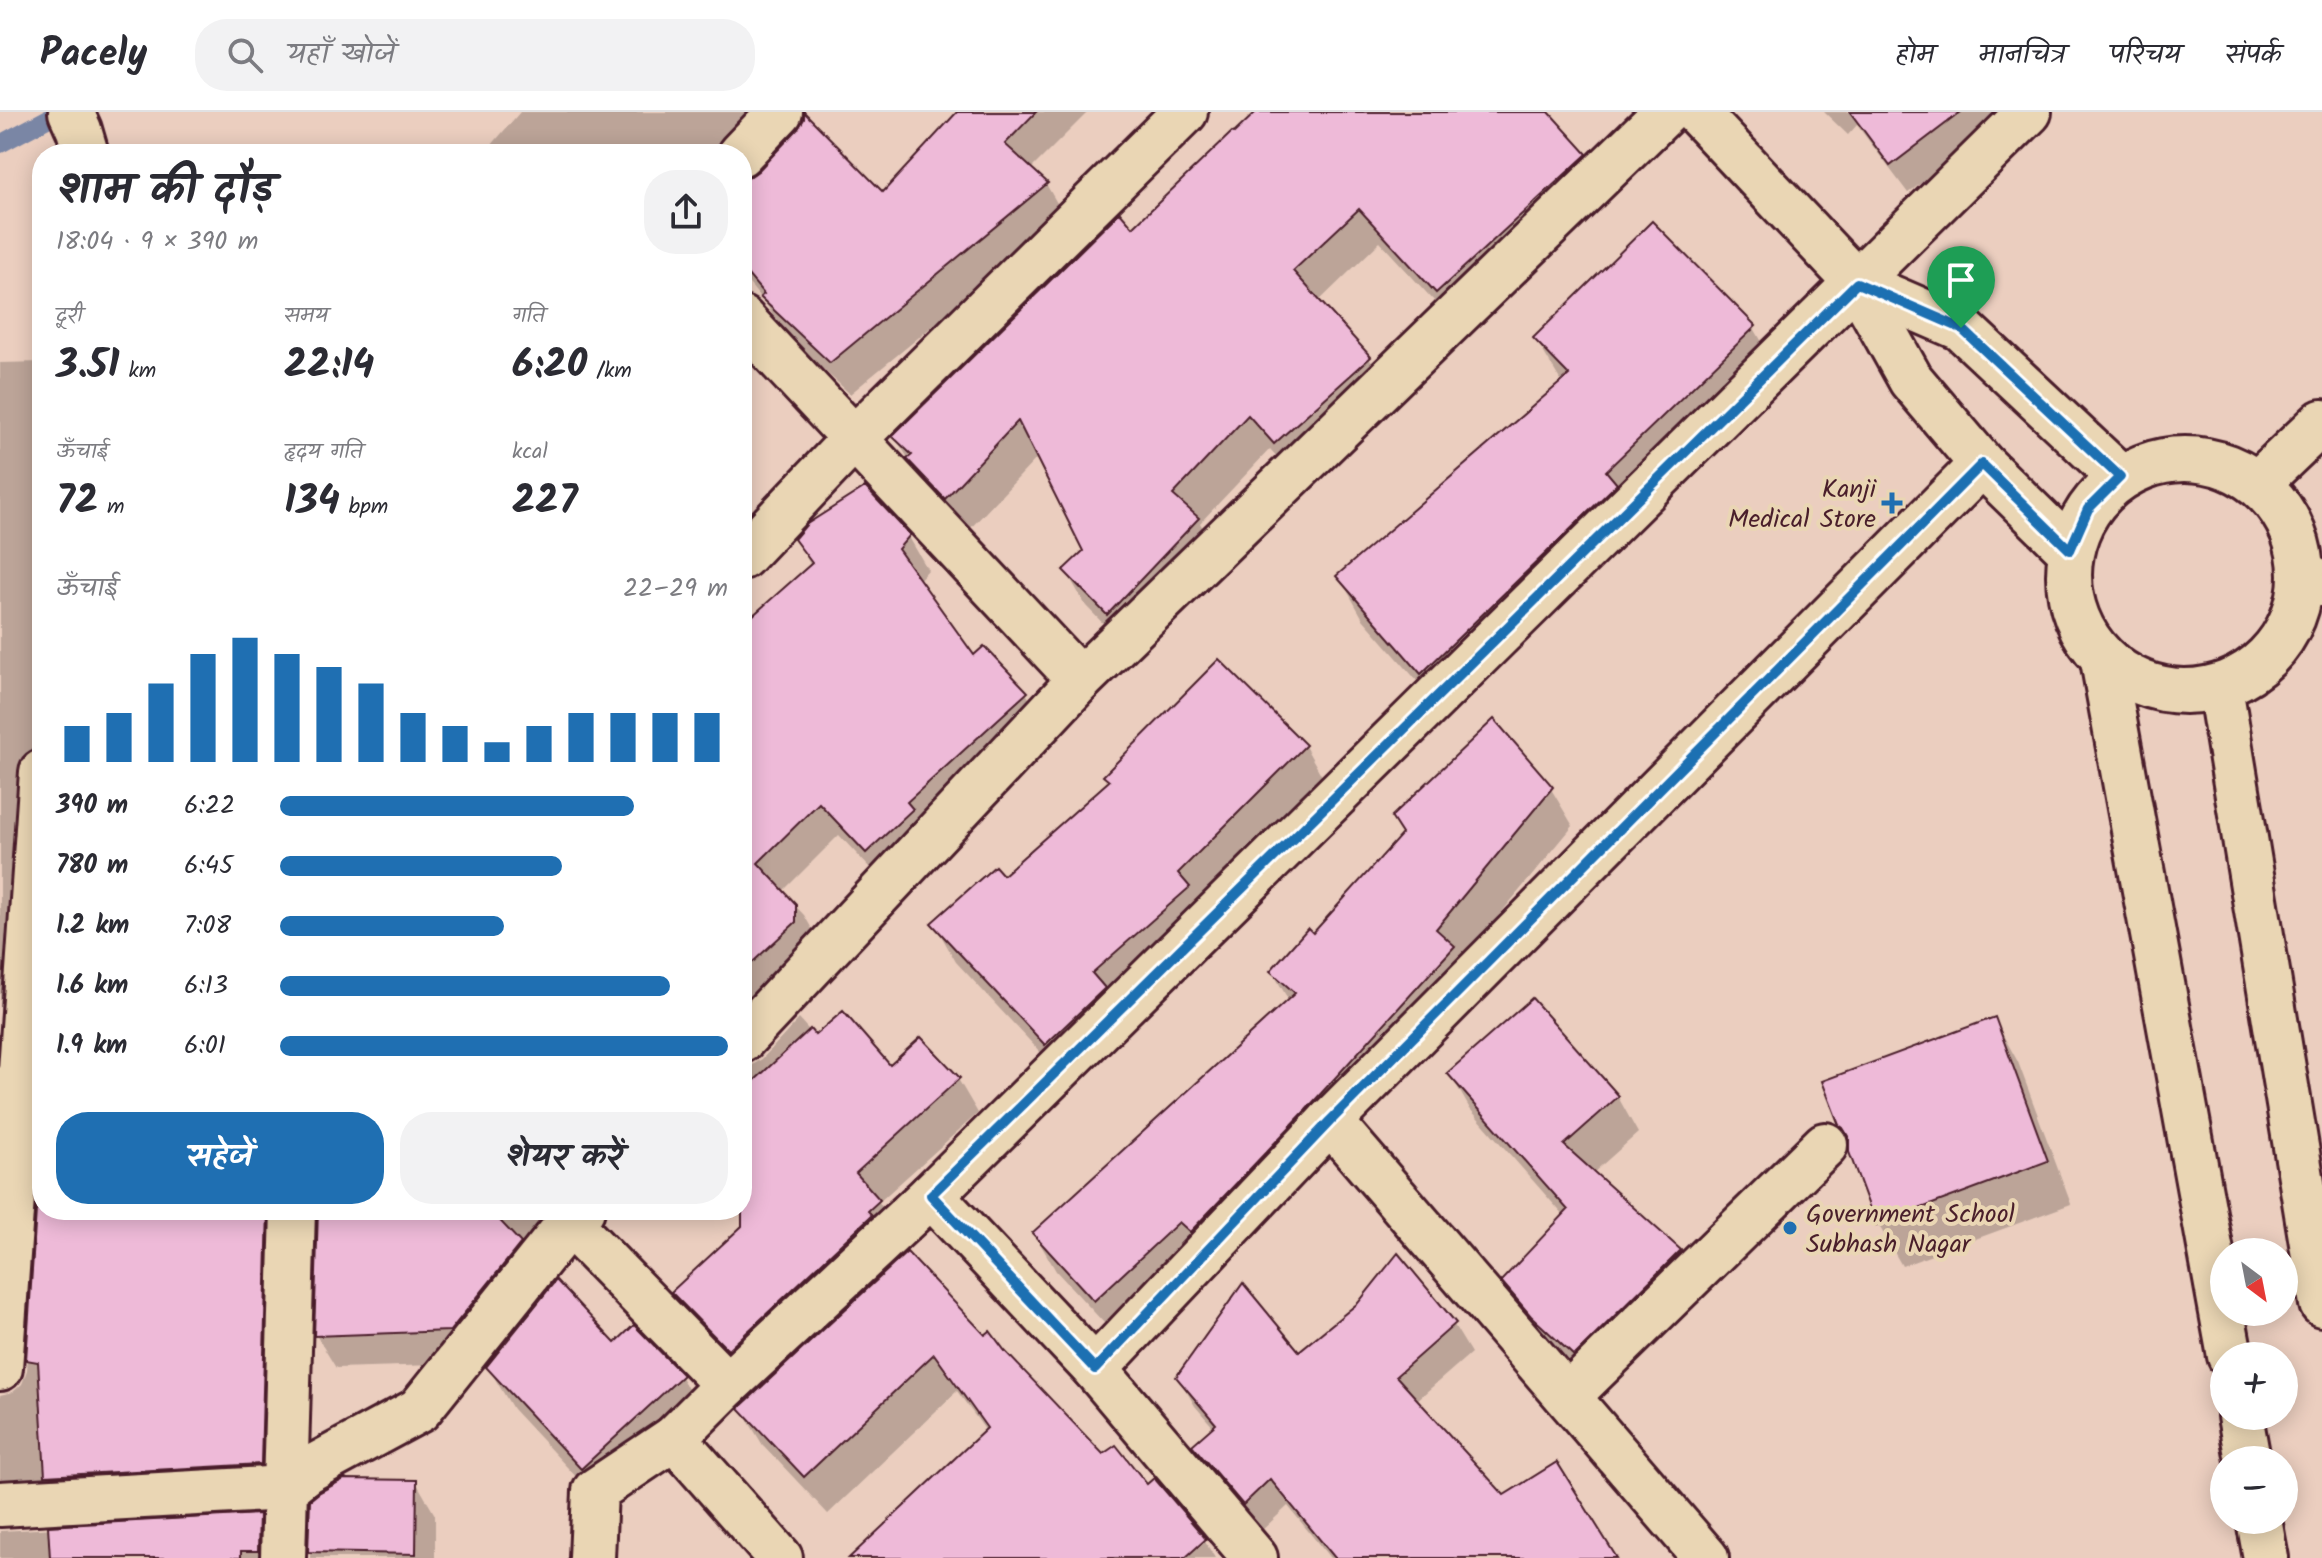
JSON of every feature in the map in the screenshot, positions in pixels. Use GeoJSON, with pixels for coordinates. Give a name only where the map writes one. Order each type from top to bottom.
{"type":"FeatureCollection","features":[{"type":"Feature","properties":{"kind":"street"},"geometry":{"type":"LineString","coordinates":[[750,144],[780,112]]}},
{"type":"Feature","properties":{"kind":"street"},"geometry":{"type":"LineString","coordinates":[[752,546],[854,439],[1185,112]]}},
{"type":"Feature","properties":{"kind":"street"},"geometry":{"type":"LineString","coordinates":[[752,1029],[1080,680],[1666,112]]}},
{"type":"Feature","properties":{"kind":"street"},"geometry":{"type":"LineString","coordinates":[[1696,112],[1857,283],[1911,380],[1982,464],[2070,550]]}},
{"type":"Feature","properties":{"kind":"street"},"geometry":{"type":"LineString","coordinates":[[592,1558],[595,1491],[674,1438],[931,1195],[2029,112]]}},
{"type":"Feature","properties":{"kind":"street"},"geometry":{"type":"LineString","coordinates":[[1857,283],[1961,328],[2120,477]]}},
{"type":"Feature","properties":{"kind":"street"},"geometry":{"type":"LineString","coordinates":[[752,330],[1080,680]]}},
{"type":"Feature","properties":{"kind":"street"},"geometry":{"type":"LineString","coordinates":[[2258,483],[2322,422]]}},
{"type":"Feature","properties":{"kind":"street"},"geometry":{"type":"LineString","coordinates":[[2189,457],[2224,464],[2258,483],[2284,512],[2300,548],[2316,571],[2292,622],[2263,662],[2220,687],[2179,692],[2138,683],[2103,660],[2080,627],[2068,590],[2070,550],[2088,509],[2120,477],[2152,462],[2189,457]]}},
{"type":"Feature","properties":{"kind":"street"},"geometry":{"type":"LineString","coordinates":[[1095,1369],[1330,1121],[1982,464]]}},
{"type":"Feature","properties":{"kind":"street"},"geometry":{"type":"LineString","coordinates":[[2103,660],[2227,1342]]}},
{"type":"Feature","properties":{"kind":"street"},"geometry":{"type":"LineString","coordinates":[[2220,687],[2322,1304]]}},
{"type":"Feature","properties":{"kind":"street"},"geometry":{"type":"LineString","coordinates":[[0,1368],[32,914]]}},
{"type":"Feature","properties":{"kind":"street"},"geometry":{"type":"LineString","coordinates":[[1330,1121],[1706,1558]]}},
{"type":"Feature","properties":{"kind":"street"},"geometry":{"type":"LineString","coordinates":[[1568,1396],[1825,1145]]}},
{"type":"Feature","properties":{"kind":"street"},"geometry":{"type":"LineString","coordinates":[[931,1195],[1095,1369],[1255,1558]]}},
{"type":"Feature","properties":{"kind":"street"},"geometry":{"type":"LineString","coordinates":[[283,1558],[293,1220]]}},
{"type":"Feature","properties":{"kind":"street"},"geometry":{"type":"LineString","coordinates":[[0,1504],[285,1488],[306,1471],[419,1410],[574,1220]]}},
{"type":"Feature","properties":{"kind":"street"},"geometry":{"type":"LineString","coordinates":[[579,1220],[727,1385]]}},
{"type":"Feature","properties":{"kind":"street"},"geometry":{"type":"LineString","coordinates":[[674,1438],[780,1558]]}},
{"type":"Feature","properties":{"kind":"street"},"geometry":{"type":"LineString","coordinates":[[2262,1534],[2266,1558]]}},
{"type":"Feature","properties":{"kind":"building"},"geometry":{"type":"Polygon","coordinates":[[[804,112],[883,192],[957,112],[1036,112],[1005,144],[1048,183],[830,363],[760,297],[764,294],[752,280],[752,175],[804,119],[804,112]]]}},
{"type":"Feature","properties":{"kind":"building"},"geometry":{"type":"Polygon","coordinates":[[[1256,112],[1549,112],[1587,154],[1436,293],[1359,209],[1293,271],[1371,357],[1274,444],[1248,415],[1173,495],[1199,518],[1107,615],[1063,570],[1083,551],[1018,421],[945,499],[907,459],[912,455],[892,436],[1120,212],[1133,227],[1256,112]]]}},
{"type":"Feature","properties":{"kind":"building"},"geometry":{"type":"Polygon","coordinates":[[[1850,112],[1961,112],[1890,166],[1850,112]]]}},
{"type":"Feature","properties":{"kind":"building"},"geometry":{"type":"Polygon","coordinates":[[[1652,221],[1756,326],[1606,471],[1617,484],[1421,674],[1336,576],[1569,375],[1533,338],[1652,221]]]}},
{"type":"Feature","properties":{"kind":"building"},"geometry":{"type":"Polygon","coordinates":[[[865,487],[910,535],[898,549],[974,655],[984,646],[1028,692],[907,802],[913,809],[866,853],[819,803],[758,863],[796,904],[796,922],[752,963],[752,616],[812,563],[794,539],[807,524],[865,487]]]}},
{"type":"Feature","properties":{"kind":"building"},"geometry":{"type":"Polygon","coordinates":[[[1219,659],[1306,745],[1178,873],[1190,887],[1092,973],[1105,988],[1045,1045],[931,923],[995,866],[1003,875],[1109,781],[1103,776],[1219,659]]]}},
{"type":"Feature","properties":{"kind":"building"},"geometry":{"type":"Polygon","coordinates":[[[1494,719],[1553,787],[1436,929],[1455,946],[1190,1232],[1179,1222],[1094,1301],[1032,1233],[1295,993],[1270,971],[1308,928],[1313,933],[1402,834],[1391,817],[1494,719]]]}},
{"type":"Feature","properties":{"kind":"building"},"geometry":{"type":"Polygon","coordinates":[[[1532,998],[1619,1096],[1564,1145],[1681,1250],[1574,1356],[1531,1316],[1501,1281],[1568,1210],[1447,1073],[1532,998]]]}},
{"type":"Feature","properties":{"kind":"building"},"geometry":{"type":"Polygon","coordinates":[[[843,1011],[890,1065],[921,1037],[960,1078],[856,1173],[880,1200],[868,1211],[872,1215],[728,1350],[671,1292],[742,1226],[742,1220],[752,1220],[752,1083],[810,1029],[815,1035],[843,1011]]]}},
{"type":"Feature","properties":{"kind":"building"},"geometry":{"type":"Polygon","coordinates":[[[1995,1017],[2048,1161],[1876,1225],[1849,1152],[1849,1138],[1839,1125],[1822,1081],[1995,1017]]]}},
{"type":"Feature","properties":{"kind":"building"},"geometry":{"type":"Polygon","coordinates":[[[35,1220],[268,1220],[261,1464],[45,1476],[38,1362],[26,1360],[35,1220]]]}},
{"type":"Feature","properties":{"kind":"building"},"geometry":{"type":"Polygon","coordinates":[[[318,1220],[499,1220],[521,1243],[450,1331],[314,1336],[318,1220]]]}},
{"type":"Feature","properties":{"kind":"building"},"geometry":{"type":"Polygon","coordinates":[[[907,1252],[985,1335],[990,1331],[1005,1351],[1103,1454],[1116,1445],[1147,1484],[1154,1478],[1206,1539],[1185,1558],[849,1558],[987,1428],[934,1354],[804,1477],[739,1408],[907,1252]]]}},
{"type":"Feature","properties":{"kind":"building"},"geometry":{"type":"Polygon","coordinates":[[[1398,1253],[1456,1323],[1396,1376],[1504,1495],[1557,1462],[1617,1558],[1335,1558],[1270,1479],[1243,1505],[1192,1445],[1216,1424],[1176,1377],[1243,1283],[1299,1351],[1358,1303],[1398,1253]]]}},
{"type":"Feature","properties":{"kind":"building"},"geometry":{"type":"Polygon","coordinates":[[[556,1280],[615,1343],[634,1325],[683,1375],[581,1469],[486,1367],[556,1280]]]}},
{"type":"Feature","properties":{"kind":"building"},"geometry":{"type":"Polygon","coordinates":[[[344,1479],[417,1480],[416,1554],[308,1552],[310,1500],[344,1479]]]}},
{"type":"Feature","properties":{"kind":"building"},"geometry":{"type":"Polygon","coordinates":[[[259,1514],[258,1551],[241,1551],[241,1558],[50,1558],[48,1526],[259,1514]]]}},
{"type":"Feature","properties":{"kind":"waterway"},"geometry":{"type":"LineString","coordinates":[[0,144],[60,112]]}},
{"type":"Feature","properties":{"kind":"place","name":"Kanji Medical Store"},"geometry":{"type":"Point","coordinates":[1892,503]}},
{"type":"Feature","properties":{"kind":"place","name":"Government School Subhash Nagar"},"geometry":{"type":"Point","coordinates":[1790,1228]}},
{"type":"Feature","properties":{"kind":"route"},"geometry":{"type":"LineString","coordinates":[[1857,283],[1961,328],[2120,477],[2088,509],[2070,550],[1982,464],[1330,1121],[1095,1369],[931,1195],[1857,283]]}}]}
